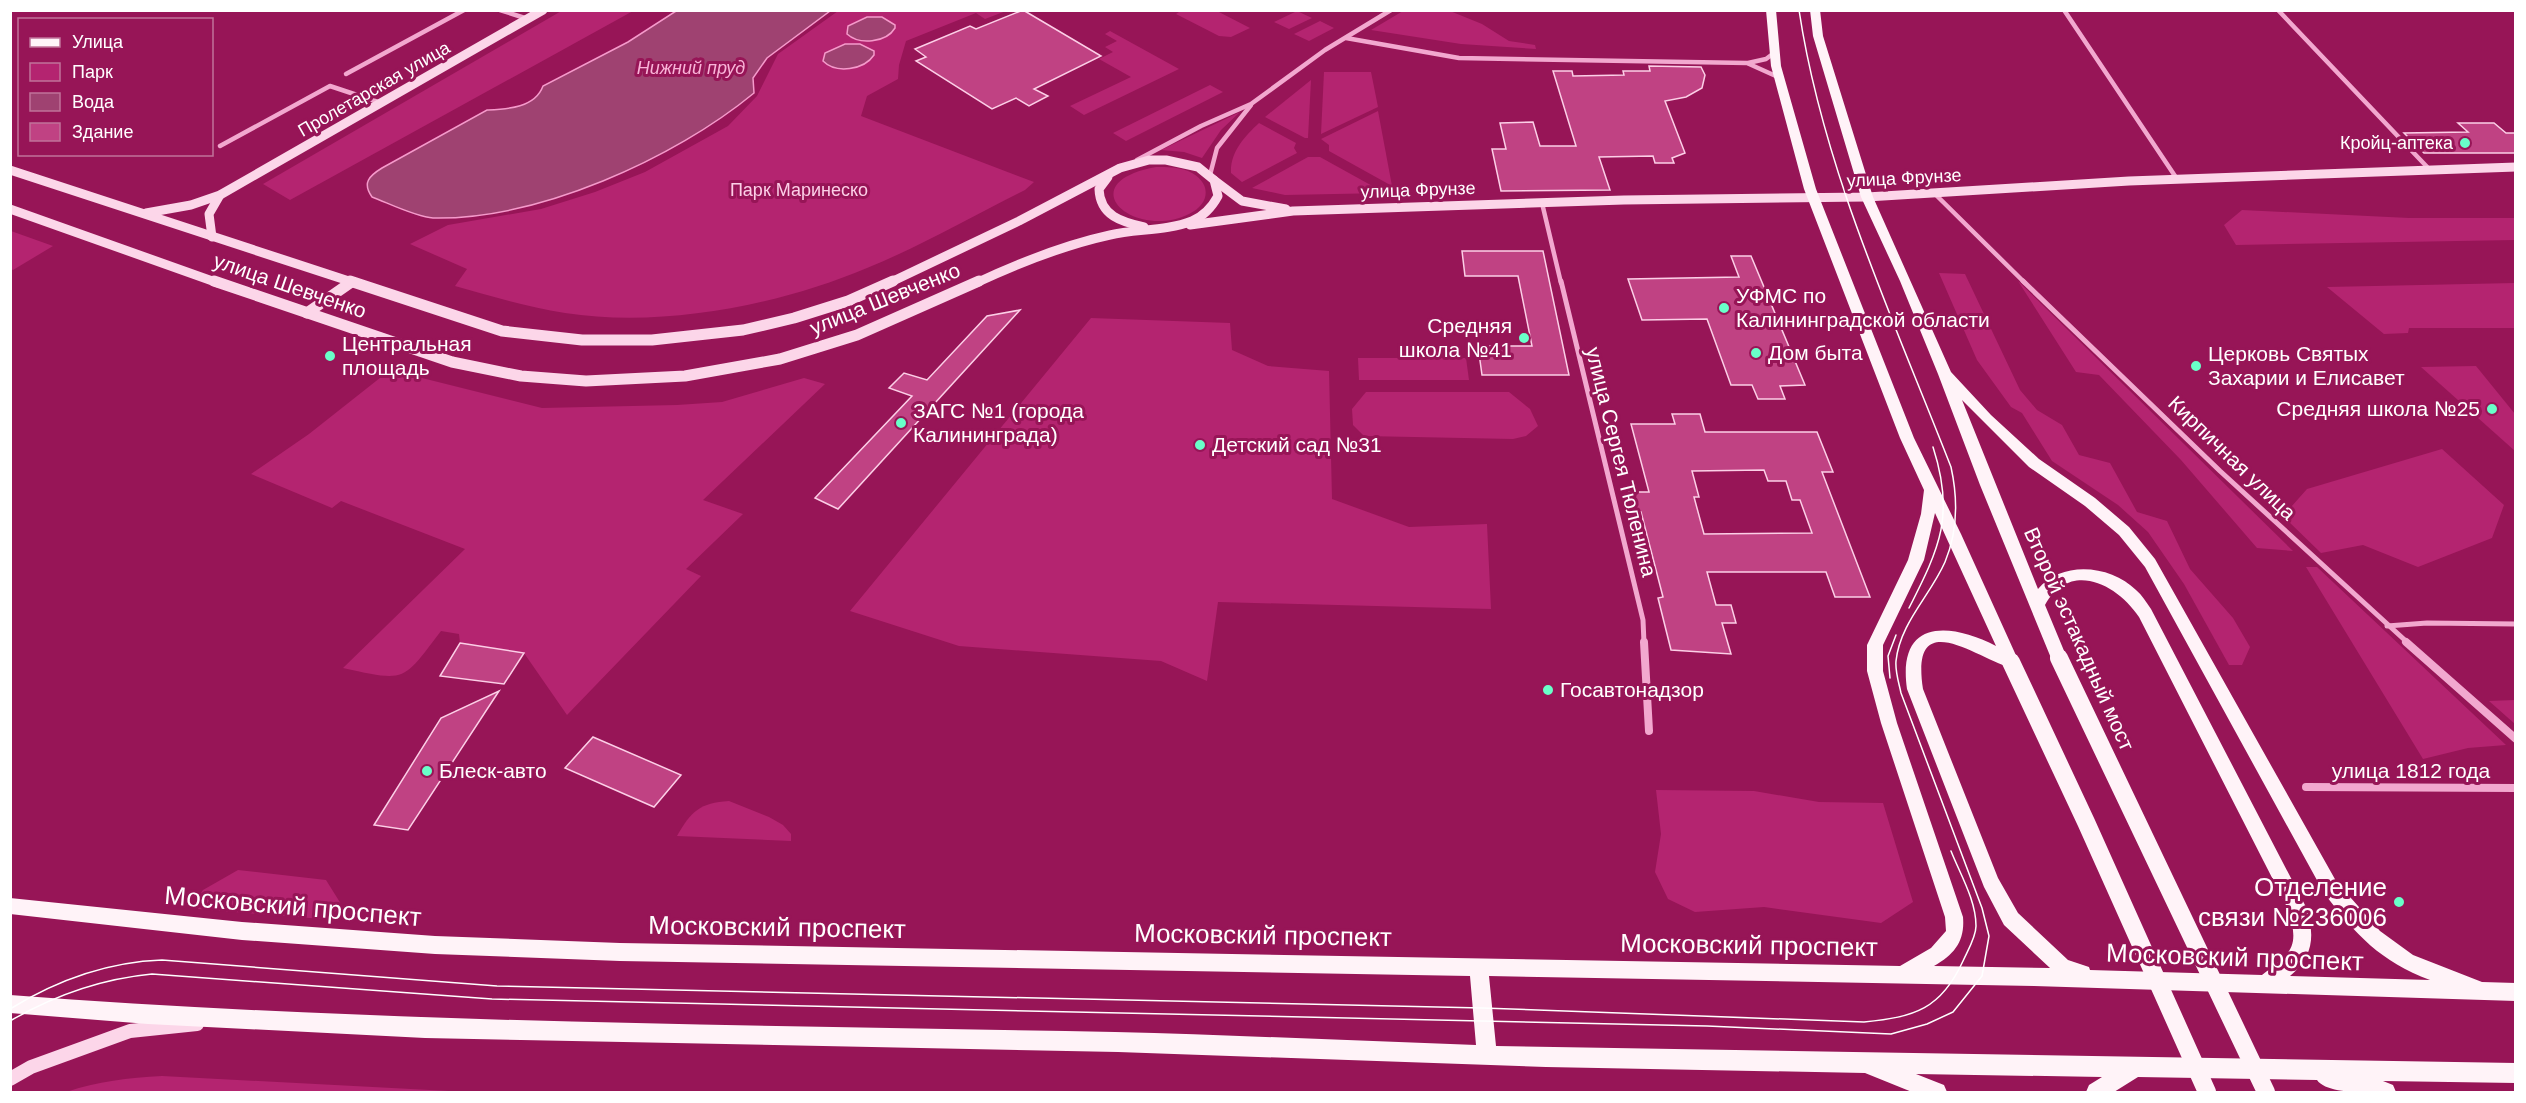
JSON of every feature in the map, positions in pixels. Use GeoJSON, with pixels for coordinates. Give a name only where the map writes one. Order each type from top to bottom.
{"type":"FeatureCollection","features":[{"type":"Feature","properties":{"kind":"main road","name":"Пролетарская улица"},"geometry":{"type":"LineString","coordinates":[[142,214],[191,205],[220,195],[543,10]]}},
{"type":"Feature","properties":{"kind":"main road"},"geometry":{"type":"LineString","coordinates":[[1771,10],[1774,53],[1798,152],[1907,438],[1954,534],[2086,822],[2206,1092]]}},
{"type":"Feature","properties":{"kind":"main road","name":"Второй эстакадный мост"},"geometry":{"type":"LineString","coordinates":[[1815,10],[1818,36],[1867,197],[1945,374],[2059,658],[2266,1092]]}},
{"type":"Feature","properties":{"kind":"main road","name":"улица Шевченко"},"geometry":{"type":"LineString","coordinates":[[10,170],[502,331],[582,340],[652,340],[698,336],[794,318],[848,301],[982,240],[1132,164],[1149,160],[1183,162],[1212,177],[1218,196],[1212,207],[1194,220],[1176,226],[1148,228],[1080,241],[869,331],[816,349],[750,366],[638,381],[556,380],[488,371],[307,313],[10,209]]}},
{"type":"Feature","properties":{"kind":"main road","name":"улица Фрунзе"},"geometry":{"type":"LineString","coordinates":[[1176,226],[1218,223],[1293,211],[1542,203],[1814,199],[2178,179],[2516,167]]}},
{"type":"Feature","properties":{"kind":"main road"},"geometry":{"type":"LineString","coordinates":[[10,180],[21,174]]}},
{"type":"Feature","properties":{"kind":"main road","name":"улица Шевченко"},"geometry":{"type":"LineString","coordinates":[[1111,174],[1099,189],[1101,206],[1121,222],[1148,228]]}},
{"type":"Feature","properties":{"kind":"main road","name":"улица Фрунзе"},"geometry":{"type":"LineString","coordinates":[[1212,177],[1242,201],[1293,211]]}},
{"type":"Feature","properties":{"kind":"main road"},"geometry":{"type":"LineString","coordinates":[[212,237],[208,223],[208,211],[220,195]]}},
{"type":"Feature","properties":{"kind":"main road"},"geometry":{"type":"LineString","coordinates":[[307,313],[350,283]]}},
{"type":"Feature","properties":{"kind":"main road"},"geometry":{"type":"LineString","coordinates":[[1945,374],[1986,418],[2034,463],[2090,502],[2124,531],[2150,563],[2330,887],[2354,920],[2378,942],[2406,961],[2489,992]]}},
{"type":"Feature","properties":{"kind":"main road"},"geometry":{"type":"LineString","coordinates":[[1901,975],[1938,954],[1955,934],[1954,917],[1944,884],[1888,723],[1875,671],[1875,645],[1916,560],[1928,514],[1931,490]]}},
{"type":"Feature","properties":{"kind":"main road"},"geometry":{"type":"LineString","coordinates":[[2037,604],[2048,588],[2071,575],[2086,574],[2109,580],[2123,589],[2145,613],[2297,908],[2304,926],[2306,943],[2295,961],[2264,986]]}},
{"type":"Feature","properties":{"kind":"main road"},"geometry":{"type":"LineString","coordinates":[[2011,662],[1959,637],[1932,637],[1921,644],[1912,662],[1915,689],[1990,881],[2011,919],[2062,967],[2102,979]]}},
{"type":"Feature","properties":{"kind":"main road","name":"Московский проспект"},"geometry":{"type":"LineString","coordinates":[[10,906],[242,931],[435,945],[621,952],[2102,979],[2264,986],[2516,992]]}},
{"type":"Feature","properties":{"kind":"main road"},"geometry":{"type":"LineString","coordinates":[[1479,966],[1487,1055]]}},
{"type":"Feature","properties":{"kind":"main road"},"geometry":{"type":"LineString","coordinates":[[10,1004],[233,1021],[564,1034],[1123,1042],[1487,1055],[2516,1073]]}},
{"type":"Feature","properties":{"kind":"main road"},"geometry":{"type":"LineString","coordinates":[[10,1079],[31,1067],[129,1031],[233,1021]]}},
{"type":"Feature","properties":{"kind":"main road"},"geometry":{"type":"LineString","coordinates":[[1859,1063],[1936,1092]]}},
{"type":"Feature","properties":{"kind":"main road"},"geometry":{"type":"LineString","coordinates":[[2096,1092],[2135,1068]]}},
{"type":"Feature","properties":{"kind":"main road"},"geometry":{"type":"LineString","coordinates":[[2292,1069],[2386,1092]]}},
{"type":"Feature","properties":{"kind":"street"},"geometry":{"type":"LineString","coordinates":[[346,74],[464,10]]}},
{"type":"Feature","properties":{"kind":"street"},"geometry":{"type":"LineString","coordinates":[[500,10],[529,19]]}},
{"type":"Feature","properties":{"kind":"street"},"geometry":{"type":"LineString","coordinates":[[1132,164],[1201,126],[1251,104],[1346,38],[1391,10]]}},
{"type":"Feature","properties":{"kind":"street"},"geometry":{"type":"LineString","coordinates":[[2064,10],[2178,179]]}},
{"type":"Feature","properties":{"kind":"street"},"geometry":{"type":"LineString","coordinates":[[2278,10],[2430,170]]}},
{"type":"Feature","properties":{"kind":"street"},"geometry":{"type":"LineString","coordinates":[[1346,38],[1459,58],[1748,63],[1774,53]]}},
{"type":"Feature","properties":{"kind":"street"},"geometry":{"type":"LineString","coordinates":[[1748,63],[1773,73],[1779,78]]}},
{"type":"Feature","properties":{"kind":"street"},"geometry":{"type":"LineString","coordinates":[[220,146],[330,86],[382,103]]}},
{"type":"Feature","properties":{"kind":"street"},"geometry":{"type":"LineString","coordinates":[[1212,177],[1217,148],[1251,104]]}},
{"type":"Feature","properties":{"kind":"street","name":"Кирпичная улица"},"geometry":{"type":"LineString","coordinates":[[1934,192],[2224,476],[2387,626],[2516,739]]}},
{"type":"Feature","properties":{"kind":"street","name":"улица Сергея Тюленина"},"geometry":{"type":"LineString","coordinates":[[1542,203],[1643,620],[1649,731]]}},
{"type":"Feature","properties":{"kind":"street"},"geometry":{"type":"LineString","coordinates":[[2387,626],[2427,623],[2516,624]]}},
{"type":"Feature","properties":{"kind":"street","name":"улица 1812 года"},"geometry":{"type":"LineString","coordinates":[[2306,787],[2516,788]]}},
{"type":"Feature","properties":{"kind":"green space"},"geometry":{"type":"Polygon","coordinates":[[[563,10],[633,11],[290,200],[263,184],[563,10]]]}},
{"type":"Feature","properties":{"kind":"green space","name":"Парк Маринеско"},"geometry":{"type":"Polygon","coordinates":[[[838,11],[1006,11],[985,19],[976,13],[906,41],[899,65],[898,79],[867,96],[861,116],[1034,182],[1025,190],[927,241],[867,268],[795,293],[757,303],[679,315],[640,318],[602,317],[565,313],[509,301],[455,286],[467,269],[410,244],[448,225],[541,209],[595,192],[645,172],[728,126],[757,96],[778,54],[838,11]]]}},
{"type":"Feature","properties":{"kind":"green space"},"geometry":{"type":"Polygon","coordinates":[[[1178,11],[1217,11],[1250,28],[1231,37],[1219,36],[1176,14],[1178,11]]]}},
{"type":"Feature","properties":{"kind":"green space"},"geometry":{"type":"Polygon","coordinates":[[[1297,11],[1312,18],[1289,29],[1274,22],[1297,11]]]}},
{"type":"Feature","properties":{"kind":"green space"},"geometry":{"type":"Polygon","coordinates":[[[1403,11],[1450,11],[1482,24],[1509,41],[1535,45],[1536,49],[1461,44],[1371,30],[1403,11]]]}},
{"type":"Feature","properties":{"kind":"green space"},"geometry":{"type":"Polygon","coordinates":[[[1320,21],[1334,28],[1309,41],[1294,34],[1320,21]]]}},
{"type":"Feature","properties":{"kind":"green space"},"geometry":{"type":"Polygon","coordinates":[[[1110,31],[1179,69],[1084,115],[1070,106],[1131,77],[1099,59],[1113,52],[1105,47],[1117,41],[1105,34],[1110,31]]]}},
{"type":"Feature","properties":{"kind":"green space"},"geometry":{"type":"Polygon","coordinates":[[[1324,72],[1371,72],[1378,107],[1321,134],[1324,72]]]}},
{"type":"Feature","properties":{"kind":"green space"},"geometry":{"type":"Polygon","coordinates":[[[1311,80],[1308,138],[1265,117],[1311,80]]]}},
{"type":"Feature","properties":{"kind":"green space"},"geometry":{"type":"Polygon","coordinates":[[[1210,85],[1223,92],[1126,141],[1113,133],[1210,85]]]}},
{"type":"Feature","properties":{"kind":"green space"},"geometry":{"type":"Polygon","coordinates":[[[1378,111],[1392,186],[1329,151],[1329,145],[1321,139],[1378,111]]]}},
{"type":"Feature","properties":{"kind":"green space"},"geometry":{"type":"Polygon","coordinates":[[[1240,112],[1221,130],[1202,158],[1184,152],[1161,150],[1240,112]]]}},
{"type":"Feature","properties":{"kind":"green space"},"geometry":{"type":"Polygon","coordinates":[[[1259,123],[1296,143],[1294,148],[1297,153],[1242,182],[1231,173],[1233,158],[1244,139],[1259,123]]]}},
{"type":"Feature","properties":{"kind":"green space"},"geometry":{"type":"Polygon","coordinates":[[[1308,157],[1320,157],[1385,193],[1285,195],[1252,188],[1308,157]]]}},
{"type":"Feature","properties":{"kind":"green space"},"geometry":{"type":"Polygon","coordinates":[[[1156,167],[1180,169],[1196,175],[1206,192],[1202,204],[1189,214],[1168,220],[1148,220],[1131,215],[1119,207],[1114,196],[1117,185],[1130,175],[1156,167]]]}},
{"type":"Feature","properties":{"kind":"green space"},"geometry":{"type":"Polygon","coordinates":[[[2242,210],[2409,218],[2515,218],[2515,240],[2236,245],[2224,225],[2242,210]]]}},
{"type":"Feature","properties":{"kind":"green space"},"geometry":{"type":"Polygon","coordinates":[[[10,231],[53,246],[13,270],[11,269],[10,231]]]}},
{"type":"Feature","properties":{"kind":"green space"},"geometry":{"type":"Polygon","coordinates":[[[1939,273],[1965,274],[2020,390],[2037,410],[2062,425],[2079,455],[2110,463],[2137,512],[2167,521],[2190,569],[2233,618],[2250,647],[2242,665],[2229,665],[2184,584],[2148,532],[2118,505],[2052,461],[2022,413],[2011,407],[1977,360],[1939,273]]]}},
{"type":"Feature","properties":{"kind":"green space"},"geometry":{"type":"Polygon","coordinates":[[[2018,281],[2293,551],[2257,548],[2181,460],[2099,375],[2076,372],[2018,281]]]}},
{"type":"Feature","properties":{"kind":"green space"},"geometry":{"type":"Polygon","coordinates":[[[2515,283],[2515,328],[2409,328],[2408,333],[2384,334],[2327,287],[2515,283]]]}},
{"type":"Feature","properties":{"kind":"green space"},"geometry":{"type":"Polygon","coordinates":[[[1091,318],[1230,323],[1232,350],[1268,366],[1329,371],[1332,499],[1409,527],[1487,524],[1491,609],[1218,602],[1207,681],[1161,661],[959,646],[850,611],[1091,318]]]}},
{"type":"Feature","properties":{"kind":"green space"},"geometry":{"type":"Polygon","coordinates":[[[1358,358],[1466,358],[1469,380],[1359,380],[1358,358]]]}},
{"type":"Feature","properties":{"kind":"green space"},"geometry":{"type":"Polygon","coordinates":[[[2476,366],[2515,414],[2515,451],[2421,367],[2476,366]]]}},
{"type":"Feature","properties":{"kind":"green space"},"geometry":{"type":"Polygon","coordinates":[[[390,370],[542,408],[722,402],[804,378],[825,384],[703,500],[743,514],[686,569],[701,576],[567,715],[524,653],[460,643],[459,634],[441,631],[410,669],[401,674],[380,675],[343,668],[465,549],[341,501],[332,508],[251,474],[309,434],[390,370]]]}},
{"type":"Feature","properties":{"kind":"green space"},"geometry":{"type":"Polygon","coordinates":[[[1366,392],[1509,392],[1530,409],[1538,426],[1526,436],[1513,439],[1364,436],[1353,425],[1352,409],[1366,392]]]}},
{"type":"Feature","properties":{"kind":"green space"},"geometry":{"type":"Polygon","coordinates":[[[2442,449],[2504,505],[2492,538],[2418,567],[2363,545],[2321,553],[2283,516],[2307,489],[2442,449]]]}},
{"type":"Feature","properties":{"kind":"green space"},"geometry":{"type":"Polygon","coordinates":[[[2306,567],[2317,567],[2506,745],[2468,748],[2423,759],[2306,567]]]}},
{"type":"Feature","properties":{"kind":"green space"},"geometry":{"type":"Polygon","coordinates":[[[2515,700],[2515,724],[2489,701],[2515,700]]]}},
{"type":"Feature","properties":{"kind":"green space"},"geometry":{"type":"Polygon","coordinates":[[[1656,790],[1754,791],[1819,802],[1883,803],[1913,902],[1881,923],[1764,907],[1695,912],[1668,899],[1655,872],[1661,834],[1656,790]]]}},
{"type":"Feature","properties":{"kind":"green space"},"geometry":{"type":"Polygon","coordinates":[[[729,801],[783,825],[791,834],[791,841],[677,836],[687,820],[697,810],[703,806],[729,801]]]}},
{"type":"Feature","properties":{"kind":"green space"},"geometry":{"type":"Polygon","coordinates":[[[238,870],[326,880],[341,904],[336,911],[322,919],[198,909],[196,900],[203,890],[238,870]]]}},
{"type":"Feature","properties":{"kind":"green space"},"geometry":{"type":"Polygon","coordinates":[[[162,1076],[468,1092],[66,1092],[113,1081],[162,1076]]]}},
{"type":"Feature","properties":{"kind":"water","name":"Нижний пруд"},"geometry":{"type":"Polygon","coordinates":[[[676,11],[830,11],[767,58],[753,78],[754,93],[722,117],[685,141],[603,181],[560,197],[516,209],[474,216],[433,218],[372,197],[367,184],[368,180],[382,168],[487,110],[511,108],[527,103],[534,99],[543,86],[628,42],[676,11]]]}},
{"type":"Feature","properties":{"kind":"water"},"geometry":{"type":"Polygon","coordinates":[[[867,17],[882,17],[895,25],[895,28],[885,37],[872,41],[858,40],[847,34],[848,26],[867,17]]]}},
{"type":"Feature","properties":{"kind":"water"},"geometry":{"type":"Polygon","coordinates":[[[845,44],[860,44],[874,51],[874,55],[864,64],[842,69],[823,61],[825,53],[845,44]]]}},
{"type":"Feature","properties":{"kind":"building"},"geometry":{"type":"Polygon","coordinates":[[[1023,10],[1101,56],[1034,89],[1048,96],[1029,106],[1016,98],[992,109],[916,61],[926,57],[915,49],[970,26],[976,29],[1023,10]]]}},
{"type":"Feature","properties":{"kind":"building"},"geometry":{"type":"Polygon","coordinates":[[[1649,66],[1701,67],[1705,75],[1702,88],[1686,97],[1665,101],[1685,153],[1672,158],[1674,163],[1655,163],[1653,156],[1599,157],[1610,190],[1501,191],[1492,149],[1506,149],[1500,123],[1533,122],[1540,146],[1576,146],[1553,71],[1572,71],[1573,76],[1624,75],[1623,71],[1650,71],[1649,66]]]}},
{"type":"Feature","properties":{"kind":"building","name":"Кройц-аптека"},"geometry":{"type":"Polygon","coordinates":[[[2458,123],[2494,123],[2506,133],[2516,133],[2516,153],[2424,153],[2404,133],[2468,132],[2458,123]]]}},
{"type":"Feature","properties":{"kind":"building"},"geometry":{"type":"Polygon","coordinates":[[[1462,251],[1543,251],[1569,375],[1482,375],[1478,346],[1532,346],[1518,276],[1465,276],[1462,251]]]}},
{"type":"Feature","properties":{"kind":"building","name":"Дом быта"},"geometry":{"type":"Polygon","coordinates":[[[1731,256],[1751,256],[1805,385],[1780,386],[1785,399],[1758,399],[1752,385],[1731,385],[1707,319],[1642,320],[1628,279],[1739,277],[1731,256]]]}},
{"type":"Feature","properties":{"kind":"building","name":"ЗАГС №1 (города Калининграда)"},"geometry":{"type":"Polygon","coordinates":[[[1020,310],[838,509],[815,498],[912,396],[889,388],[904,373],[927,380],[987,316],[1020,310]]]}},
{"type":"Feature","properties":{"kind":"building"},"geometry":{"type":"Polygon","coordinates":[[[1672,414],[1700,414],[1705,432],[1817,432],[1833,472],[1822,472],[1870,597],[1835,597],[1826,572],[1707,572],[1716,605],[1731,605],[1736,623],[1722,623],[1731,654],[1671,650],[1658,598],[1663,597],[1641,512],[1634,512],[1629,492],[1649,492],[1631,424],[1675,424],[1672,414]],[[1764,470],[1692,471],[1699,497],[1694,497],[1704,534],[1812,533],[1800,500],[1792,500],[1786,481],[1768,481],[1764,470]]]}},
{"type":"Feature","properties":{"kind":"building"},"geometry":{"type":"Polygon","coordinates":[[[460,643],[524,653],[504,684],[440,676],[460,643]]]}},
{"type":"Feature","properties":{"kind":"building","name":"Блеск-авто"},"geometry":{"type":"Polygon","coordinates":[[[499,691],[408,830],[374,825],[441,718],[499,691]]]}},
{"type":"Feature","properties":{"kind":"building"},"geometry":{"type":"Polygon","coordinates":[[[593,737],[681,775],[654,807],[565,768],[593,737]]]}},
{"type":"Feature","properties":{"kind":"tram line"},"geometry":{"type":"LineString","coordinates":[[10,1021],[44,1003],[96,984],[152,974],[492,999],[1707,1026],[1891,1034],[1927,1024],[1953,1012],[1982,976],[1989,936],[1982,908],[1901,693],[1896,665],[1903,634],[1939,574],[1949,550],[1956,515],[1953,479],[1951,467],[1884,299],[1842,185],[1810,69],[1799,10]]}},
{"type":"Feature","properties":{"kind":"tram line"},"geometry":{"type":"LineString","coordinates":[[1909,608],[1929,567],[1941,530],[1943,492],[1933,447]]}},
{"type":"Feature","properties":{"kind":"tram line"},"geometry":{"type":"LineString","coordinates":[[1890,678],[1888,656],[1896,635]]}},
{"type":"Feature","properties":{"kind":"tram line"},"geometry":{"type":"LineString","coordinates":[[10,1009],[46,989],[83,974],[121,964],[162,960],[497,986],[1482,1008],[1864,1022],[1898,1017],[1924,1008],[1935,1000],[1955,977],[1975,935],[1976,926],[1970,897],[1951,851]]}},
{"type":"Feature","properties":{"kind":"place","name":"Кройц-аптека"},"geometry":{"type":"Point","coordinates":[2465,143]}},
{"type":"Feature","properties":{"kind":"place","name":"УФМС по Калининградской области"},"geometry":{"type":"Point","coordinates":[1724,308]}},
{"type":"Feature","properties":{"kind":"place","name":"Средняя школа №41"},"geometry":{"type":"Point","coordinates":[1524,338]}},
{"type":"Feature","properties":{"kind":"place","name":"Дом быта"},"geometry":{"type":"Point","coordinates":[1756,353]}},
{"type":"Feature","properties":{"kind":"place","name":"Центральная площадь"},"geometry":{"type":"Point","coordinates":[330,356]}},
{"type":"Feature","properties":{"kind":"place","name":"Церковь Святых Захарии и Елисавет"},"geometry":{"type":"Point","coordinates":[2196,366]}},
{"type":"Feature","properties":{"kind":"place","name":"Средняя школа №25"},"geometry":{"type":"Point","coordinates":[2492,409]}},
{"type":"Feature","properties":{"kind":"place","name":"ЗАГС №1 (города Калининграда)"},"geometry":{"type":"Point","coordinates":[901,423]}},
{"type":"Feature","properties":{"kind":"place","name":"Детский сад №31"},"geometry":{"type":"Point","coordinates":[1200,445]}},
{"type":"Feature","properties":{"kind":"place","name":"Госавтонадзор"},"geometry":{"type":"Point","coordinates":[1548,690]}},
{"type":"Feature","properties":{"kind":"place","name":"Блеск-авто"},"geometry":{"type":"Point","coordinates":[427,771]}},
{"type":"Feature","properties":{"kind":"place","name":"Отделение связи №236006"},"geometry":{"type":"Point","coordinates":[2399,902]}}]}
